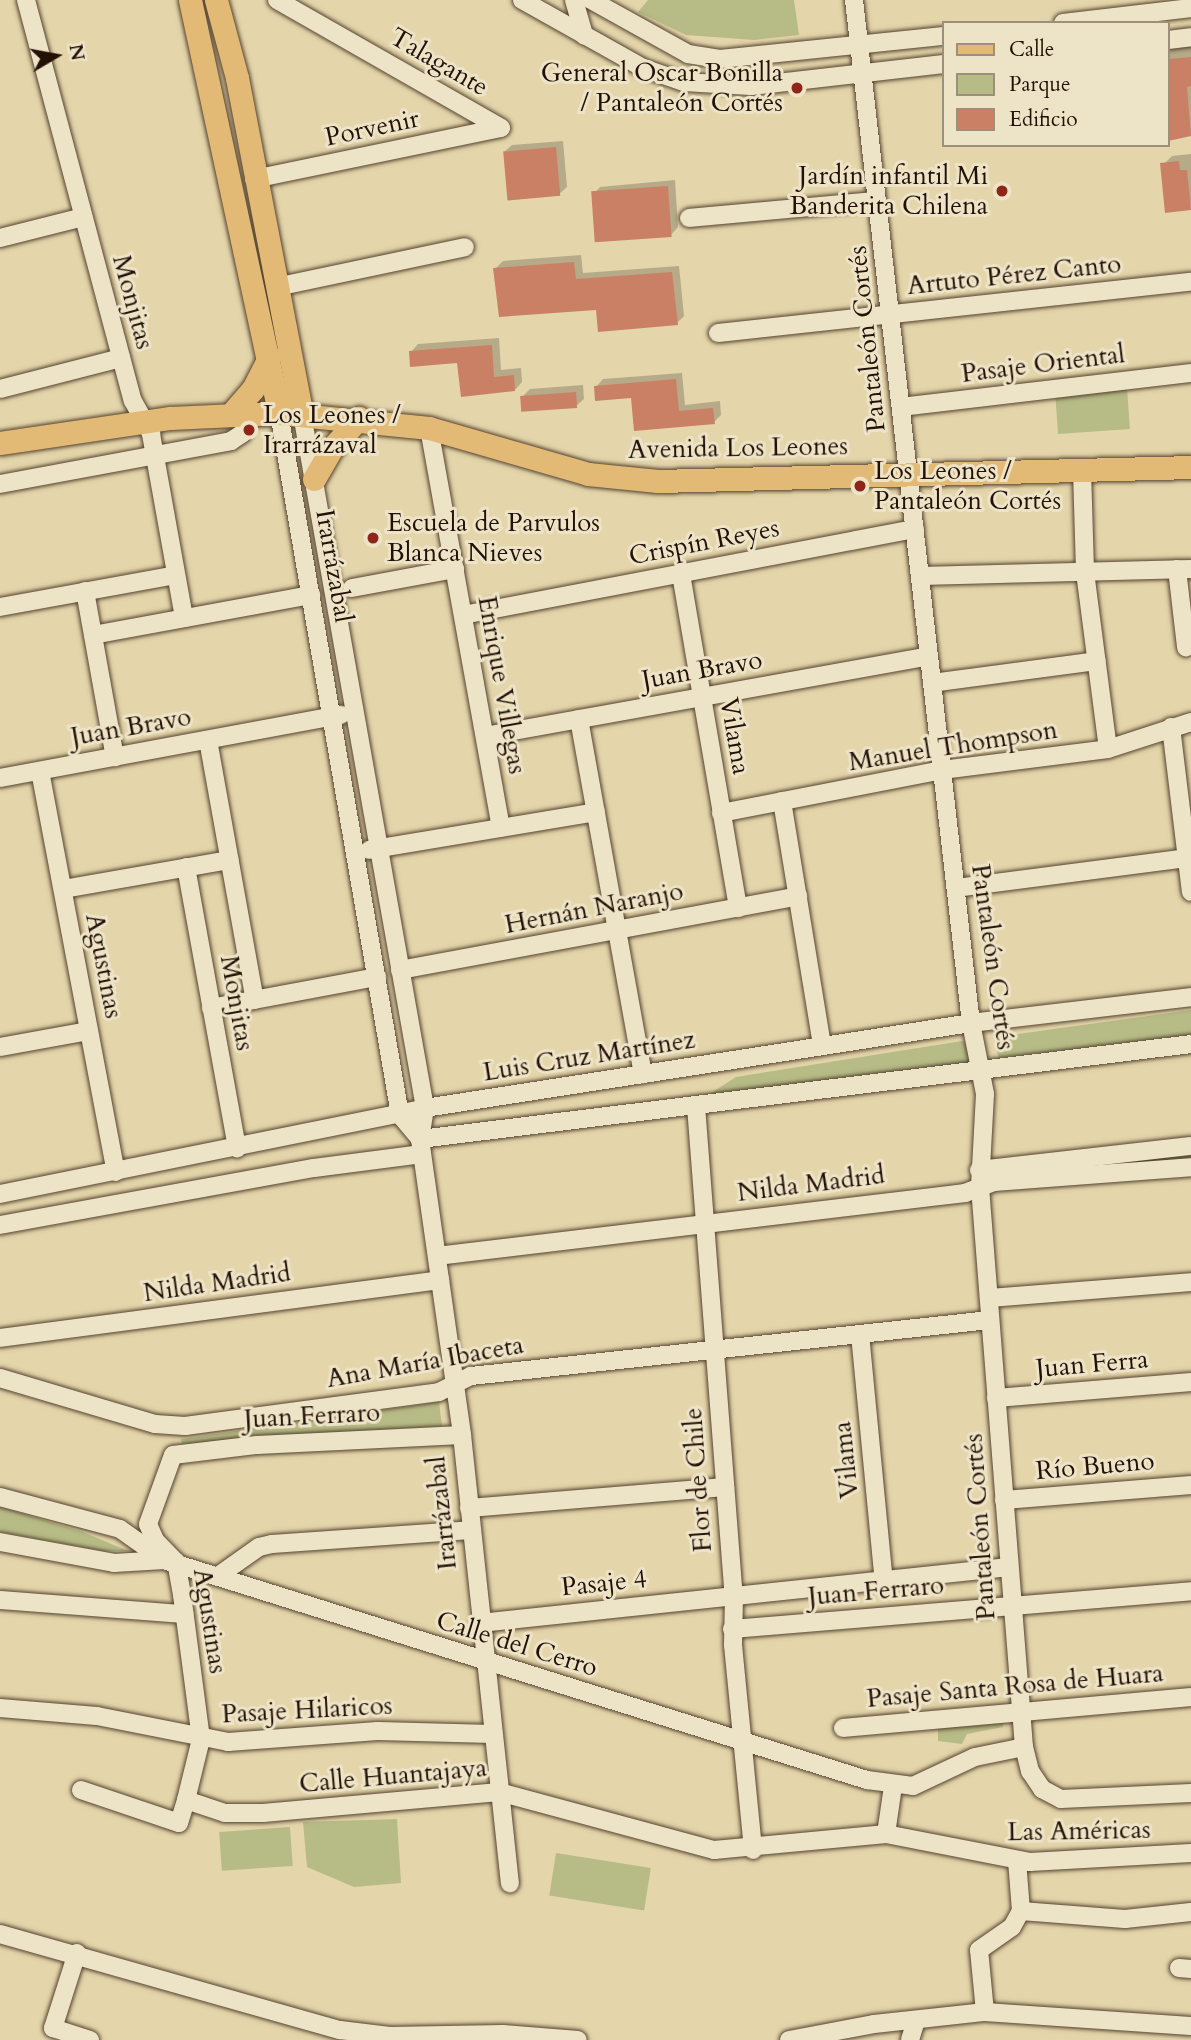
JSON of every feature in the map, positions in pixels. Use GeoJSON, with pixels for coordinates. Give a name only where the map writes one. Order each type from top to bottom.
{"type":"FeatureCollection","features":[{"type":"Feature","properties":{"kind":"main road","name":"Irarrázabal"},"geometry":{"type":"LineString","coordinates":[[190,0],[279,413]]}},
{"type":"Feature","properties":{"kind":"main road","name":"Irarrázabal"},"geometry":{"type":"LineString","coordinates":[[216,0],[237,78],[254,179],[302,414]]}},
{"type":"Feature","properties":{"kind":"main road"},"geometry":{"type":"LineString","coordinates":[[242,413],[269,357]]}},
{"type":"Feature","properties":{"kind":"main road","name":"Avenida Los Leones"},"geometry":{"type":"LineString","coordinates":[[0,443],[143,421],[242,413],[279,413],[359,418],[429,428],[576,471],[625,479],[691,481],[1191,467]]}},
{"type":"Feature","properties":{"kind":"main road"},"geometry":{"type":"LineString","coordinates":[[314,479],[331,449],[359,418]]}},
{"type":"Feature","properties":{"kind":"street","name":"Monjitas"},"geometry":{"type":"LineString","coordinates":[[26,0],[132,401],[143,421],[155,456],[184,618]]}},
{"type":"Feature","properties":{"kind":"street","name":"Talagante"},"geometry":{"type":"LineString","coordinates":[[277,0],[501,128]]}},
{"type":"Feature","properties":{"kind":"street"},"geometry":{"type":"LineString","coordinates":[[574,0],[584,36]]}},
{"type":"Feature","properties":{"kind":"street"},"geometry":{"type":"LineString","coordinates":[[591,0],[656,39],[688,54],[720,59],[942,36]]}},
{"type":"Feature","properties":{"kind":"street","name":"Pantaleón Cortés"},"geometry":{"type":"LineString","coordinates":[[854,0],[971,1023],[983,1070],[985,1119],[980,1178],[1024,1747],[1030,1771],[1042,1789],[1061,1799],[1191,1793]]}},
{"type":"Feature","properties":{"kind":"street"},"geometry":{"type":"LineString","coordinates":[[530,1],[584,36],[643,68],[695,83],[751,86],[942,64]]}},
{"type":"Feature","properties":{"kind":"street"},"geometry":{"type":"LineString","coordinates":[[1074,21],[1153,6],[1191,8]]}},
{"type":"Feature","properties":{"kind":"street"},"geometry":{"type":"LineString","coordinates":[[1170,40],[1191,37]]}},
{"type":"Feature","properties":{"kind":"street","name":"Porvenir"},"geometry":{"type":"LineString","coordinates":[[254,179],[501,128]]}},
{"type":"Feature","properties":{"kind":"street"},"geometry":{"type":"LineString","coordinates":[[689,218],[877,201]]}},
{"type":"Feature","properties":{"kind":"street"},"geometry":{"type":"LineString","coordinates":[[0,238],[83,217]]}},
{"type":"Feature","properties":{"kind":"street"},"geometry":{"type":"LineString","coordinates":[[276,287],[465,247]]}},
{"type":"Feature","properties":{"kind":"street","name":"Artuto Pérez Canto"},"geometry":{"type":"LineString","coordinates":[[718,333],[1191,282]]}},
{"type":"Feature","properties":{"kind":"street"},"geometry":{"type":"LineString","coordinates":[[0,389],[121,358]]}},
{"type":"Feature","properties":{"kind":"street","name":"Pasaje Oriental"},"geometry":{"type":"LineString","coordinates":[[901,407],[1191,373]]}},
{"type":"Feature","properties":{"kind":"street"},"geometry":{"type":"LineString","coordinates":[[0,484],[237,438],[247,427],[242,413]]}},
{"type":"Feature","properties":{"kind":"street","name":"Irarrázabal"},"geometry":{"type":"LineString","coordinates":[[279,413],[400,1115]]}},
{"type":"Feature","properties":{"kind":"street","name":"Irarrázabal"},"geometry":{"type":"LineString","coordinates":[[302,414],[425,1108],[421,1146],[462,1435],[510,1883]]}},
{"type":"Feature","properties":{"kind":"street","name":"Enrique Villegas"},"geometry":{"type":"LineString","coordinates":[[429,428],[501,828]]}},
{"type":"Feature","properties":{"kind":"street"},"geometry":{"type":"LineString","coordinates":[[1082,470],[1085,572],[1108,749]]}},
{"type":"Feature","properties":{"kind":"street","name":"Crispín Reyes"},"geometry":{"type":"LineString","coordinates":[[463,615],[915,529]]}},
{"type":"Feature","properties":{"kind":"street"},"geometry":{"type":"LineString","coordinates":[[352,588],[454,569]]}},
{"type":"Feature","properties":{"kind":"street"},"geometry":{"type":"LineString","coordinates":[[920,576],[1184,569],[1186,647]]}},
{"type":"Feature","properties":{"kind":"street","name":"Vilama"},"geometry":{"type":"LineString","coordinates":[[681,574],[738,908]]}},
{"type":"Feature","properties":{"kind":"street"},"geometry":{"type":"LineString","coordinates":[[0,607],[176,575]]}},
{"type":"Feature","properties":{"kind":"street"},"geometry":{"type":"LineString","coordinates":[[85,591],[115,757]]}},
{"type":"Feature","properties":{"kind":"street"},"geometry":{"type":"LineString","coordinates":[[93,635],[311,595]]}},
{"type":"Feature","properties":{"kind":"street","name":"Juan Bravo"},"geometry":{"type":"LineString","coordinates":[[485,736],[929,656]]}},
{"type":"Feature","properties":{"kind":"street"},"geometry":{"type":"LineString","coordinates":[[932,683],[1097,661]]}},
{"type":"Feature","properties":{"kind":"street","name":"Juan Bravo"},"geometry":{"type":"LineString","coordinates":[[0,778],[355,712]]}},
{"type":"Feature","properties":{"kind":"street"},"geometry":{"type":"LineString","coordinates":[[579,719],[643,1074]]}},
{"type":"Feature","properties":{"kind":"street","name":"Manuel Thompson"},"geometry":{"type":"LineString","coordinates":[[722,813],[942,770],[1108,749],[1191,722]]}},
{"type":"Feature","properties":{"kind":"street"},"geometry":{"type":"LineString","coordinates":[[1171,727],[1191,892]]}},
{"type":"Feature","properties":{"kind":"street","name":"Monjitas"},"geometry":{"type":"LineString","coordinates":[[208,740],[255,1000]]}},
{"type":"Feature","properties":{"kind":"street","name":"Agustinas"},"geometry":{"type":"LineString","coordinates":[[40,771],[116,1172]]}},
{"type":"Feature","properties":{"kind":"street","name":"Vilama"},"geometry":{"type":"LineString","coordinates":[[782,801],[822,1046]]}},
{"type":"Feature","properties":{"kind":"street"},"geometry":{"type":"LineString","coordinates":[[355,852],[596,812]]}},
{"type":"Feature","properties":{"kind":"street"},"geometry":{"type":"LineString","coordinates":[[956,888],[1187,858]]}},
{"type":"Feature","properties":{"kind":"street"},"geometry":{"type":"LineString","coordinates":[[62,889],[230,860]]}},
{"type":"Feature","properties":{"kind":"street","name":"Monjitas"},"geometry":{"type":"LineString","coordinates":[[186,867],[237,1147]]}},
{"type":"Feature","properties":{"kind":"street","name":"Hernán Naranjo"},"geometry":{"type":"LineString","coordinates":[[400,970],[798,896]]}},
{"type":"Feature","properties":{"kind":"street"},"geometry":{"type":"LineString","coordinates":[[211,1007],[377,977]]}},
{"type":"Feature","properties":{"kind":"street","name":"Luis Cruz Martínez"},"geometry":{"type":"LineString","coordinates":[[0,1195],[425,1108],[971,1023],[1191,997]]}},
{"type":"Feature","properties":{"kind":"street"},"geometry":{"type":"LineString","coordinates":[[0,1047],[89,1031]]}},
{"type":"Feature","properties":{"kind":"street"},"geometry":{"type":"LineString","coordinates":[[0,1225],[421,1146],[696,1106],[1191,1044]]}},
{"type":"Feature","properties":{"kind":"street","name":"Flor de Chile"},"geometry":{"type":"LineString","coordinates":[[696,1106],[734,1597],[732,1629],[753,1850]]}},
{"type":"Feature","properties":{"kind":"street"},"geometry":{"type":"LineString","coordinates":[[400,1115],[421,1146]]}},
{"type":"Feature","properties":{"kind":"street","name":"Nilda Madrid"},"geometry":{"type":"LineString","coordinates":[[437,1256],[965,1193],[980,1178],[1191,1146]]}},
{"type":"Feature","properties":{"kind":"street","name":"Nilda Madrid"},"geometry":{"type":"LineString","coordinates":[[980,1178],[993,1182],[1191,1167]]}},
{"type":"Feature","properties":{"kind":"street","name":"Nilda Madrid"},"geometry":{"type":"LineString","coordinates":[[0,1338],[440,1280]]}},
{"type":"Feature","properties":{"kind":"street"},"geometry":{"type":"LineString","coordinates":[[989,1297],[1191,1282]]}},
{"type":"Feature","properties":{"kind":"street","name":"Ana María Ibaceta"},"geometry":{"type":"LineString","coordinates":[[0,1378],[172,1427],[439,1392],[471,1376],[990,1320]]}},
{"type":"Feature","properties":{"kind":"street","name":"Vilama"},"geometry":{"type":"LineString","coordinates":[[860,1334],[884,1581]]}},
{"type":"Feature","properties":{"kind":"street","name":"Juan Ferra"},"geometry":{"type":"LineString","coordinates":[[996,1398],[1191,1382]]}},
{"type":"Feature","properties":{"kind":"street","name":"Juan Ferraro"},"geometry":{"type":"LineString","coordinates":[[167,1460],[179,1452],[257,1445],[462,1435]]}},
{"type":"Feature","properties":{"kind":"street","name":"Agustinas"},"geometry":{"type":"LineString","coordinates":[[167,1460],[148,1524],[155,1540],[170,1561],[184,1614],[201,1739],[186,1800]]}},
{"type":"Feature","properties":{"kind":"street","name":"Río Bueno"},"geometry":{"type":"LineString","coordinates":[[1004,1500],[1191,1485]]}},
{"type":"Feature","properties":{"kind":"street"},"geometry":{"type":"LineString","coordinates":[[469,1508],[725,1487]]}},
{"type":"Feature","properties":{"kind":"street","name":"Calle del Cerro"},"geometry":{"type":"LineString","coordinates":[[0,1497],[120,1530],[170,1561],[485,1663],[893,1786],[913,1786],[975,1757],[1024,1747]]}},
{"type":"Feature","properties":{"kind":"street"},"geometry":{"type":"LineString","coordinates":[[218,1576],[258,1547],[272,1544],[471,1530]]}},
{"type":"Feature","properties":{"kind":"street"},"geometry":{"type":"LineString","coordinates":[[0,1542],[114,1563],[170,1561]]}},
{"type":"Feature","properties":{"kind":"street","name":"Juan Ferraro"},"geometry":{"type":"LineString","coordinates":[[734,1597],[1009,1567]]}},
{"type":"Feature","properties":{"kind":"street","name":"Juan Ferraro"},"geometry":{"type":"LineString","coordinates":[[732,1629],[1191,1591]]}},
{"type":"Feature","properties":{"kind":"street","name":"Pasaje 4"},"geometry":{"type":"LineString","coordinates":[[481,1623],[734,1597]]}},
{"type":"Feature","properties":{"kind":"street"},"geometry":{"type":"LineString","coordinates":[[0,1600],[184,1614]]}},
{"type":"Feature","properties":{"kind":"street","name":"Pasaje Santa Rosa de Huara"},"geometry":{"type":"LineString","coordinates":[[843,1728],[1191,1697]]}},
{"type":"Feature","properties":{"kind":"street","name":"Pasaje Hilaricos"},"geometry":{"type":"LineString","coordinates":[[0,1708],[97,1716],[201,1739],[229,1742],[378,1731],[493,1734]]}},
{"type":"Feature","properties":{"kind":"street"},"geometry":{"type":"LineString","coordinates":[[886,1834],[893,1786]]}},
{"type":"Feature","properties":{"kind":"street"},"geometry":{"type":"LineString","coordinates":[[81,1790],[179,1823],[186,1800]]}},
{"type":"Feature","properties":{"kind":"street","name":"Calle Huantajaya"},"geometry":{"type":"LineString","coordinates":[[186,1800],[225,1813],[263,1813],[499,1793],[714,1850],[753,1850],[886,1834]]}},
{"type":"Feature","properties":{"kind":"street","name":"Las Américas"},"geometry":{"type":"LineString","coordinates":[[886,1834],[1017,1860],[1191,1853]]}},
{"type":"Feature","properties":{"kind":"street"},"geometry":{"type":"LineString","coordinates":[[985,2012],[979,1950],[1012,1927],[1021,1911],[1017,1860]]}},
{"type":"Feature","properties":{"kind":"street"},"geometry":{"type":"LineString","coordinates":[[1021,1911],[1125,1919],[1191,1912]]}},
{"type":"Feature","properties":{"kind":"street"},"geometry":{"type":"LineString","coordinates":[[0,1934],[77,1953],[340,2030],[385,2038],[578,2040]]}},
{"type":"Feature","properties":{"kind":"street"},"geometry":{"type":"LineString","coordinates":[[77,1953],[53,2028],[90,2040]]}},
{"type":"Feature","properties":{"kind":"street"},"geometry":{"type":"LineString","coordinates":[[789,2040],[985,2012],[1191,2026]]}},
{"type":"Feature","properties":{"kind":"street"},"geometry":{"type":"LineString","coordinates":[[910,2040],[916,2020]]}},
{"type":"Feature","properties":{"kind":"green space"},"geometry":{"type":"Polygon","coordinates":[[[648,0],[794,0],[799,35],[754,40],[686,35],[638,12],[648,0]]]}},
{"type":"Feature","properties":{"kind":"green space"},"geometry":{"type":"Polygon","coordinates":[[[1127,388],[1130,429],[1058,434],[1055,393],[1127,388]]]}},
{"type":"Feature","properties":{"kind":"green space"},"geometry":{"type":"Polygon","coordinates":[[[1191,1010],[1191,1035],[999,1058],[996,1049],[998,1041],[1011,1035],[1191,1010]]]}},
{"type":"Feature","properties":{"kind":"green space"},"geometry":{"type":"Polygon","coordinates":[[[962,1041],[970,1044],[977,1059],[969,1064],[708,1095],[736,1077],[962,1041]]]}},
{"type":"Feature","properties":{"kind":"green space"},"geometry":{"type":"Polygon","coordinates":[[[439,1402],[442,1426],[182,1444],[181,1439],[439,1402]]]}},
{"type":"Feature","properties":{"kind":"green space"},"geometry":{"type":"Polygon","coordinates":[[[0,1507],[83,1532],[128,1551],[104,1551],[0,1532],[0,1507]]]}},
{"type":"Feature","properties":{"kind":"green space"},"geometry":{"type":"Polygon","coordinates":[[[1002,1720],[1003,1727],[967,1734],[962,1744],[938,1741],[938,1725],[1002,1720]]]}},
{"type":"Feature","properties":{"kind":"green space"},"geometry":{"type":"Polygon","coordinates":[[[397,1819],[401,1883],[354,1887],[307,1867],[303,1822],[397,1819]]]}},
{"type":"Feature","properties":{"kind":"green space"},"geometry":{"type":"Polygon","coordinates":[[[290,1827],[293,1866],[222,1871],[219,1832],[290,1827]]]}},
{"type":"Feature","properties":{"kind":"green space"},"geometry":{"type":"Polygon","coordinates":[[[556,1853],[651,1868],[644,1910],[549,1895],[556,1853]]]}},
{"type":"Feature","properties":{"kind":"building"},"geometry":{"type":"Polygon","coordinates":[[[1191,57],[1191,86],[1187,87],[1191,136],[1170,141],[1170,59],[1191,57]]]}},
{"type":"Feature","properties":{"kind":"building"},"geometry":{"type":"Polygon","coordinates":[[[556,147],[560,196],[507,200],[503,152],[556,147]]]}},
{"type":"Feature","properties":{"kind":"building"},"geometry":{"type":"Polygon","coordinates":[[[1179,161],[1180,170],[1187,170],[1191,210],[1165,213],[1160,163],[1179,161]]]}},
{"type":"Feature","properties":{"kind":"building"},"geometry":{"type":"Polygon","coordinates":[[[668,186],[672,237],[595,242],[591,191],[668,186]]]}},
{"type":"Feature","properties":{"kind":"building"},"geometry":{"type":"Polygon","coordinates":[[[574,262],[576,279],[672,272],[678,325],[598,332],[596,310],[499,317],[493,268],[574,262]]]}},
{"type":"Feature","properties":{"kind":"building"},"geometry":{"type":"Polygon","coordinates":[[[492,345],[494,377],[514,375],[515,391],[461,397],[457,363],[410,367],[409,351],[492,345]]]}},
{"type":"Feature","properties":{"kind":"building"},"geometry":{"type":"Polygon","coordinates":[[[676,379],[679,411],[713,408],[715,424],[634,431],[631,398],[595,401],[594,386],[676,379]]]}},
{"type":"Feature","properties":{"kind":"building"},"geometry":{"type":"Polygon","coordinates":[[[576,392],[577,408],[521,412],[520,396],[576,392]]]}},
{"type":"Feature","properties":{"kind":"place","name":"General Oscar Bonilla / Pantaleón Cortés"},"geometry":{"type":"Point","coordinates":[797,88]}},
{"type":"Feature","properties":{"kind":"place","name":"Jardín infantil Mi Banderita Chilena"},"geometry":{"type":"Point","coordinates":[1002,191]}},
{"type":"Feature","properties":{"kind":"place","name":"Los Leones / Irarrázaval"},"geometry":{"type":"Point","coordinates":[249,430]}},
{"type":"Feature","properties":{"kind":"place","name":"Los Leones / Pantaleón Cortés"},"geometry":{"type":"Point","coordinates":[860,486]}},
{"type":"Feature","properties":{"kind":"place","name":"Escuela de Parvulos Blanca Nieves"},"geometry":{"type":"Point","coordinates":[373,538]}}]}
